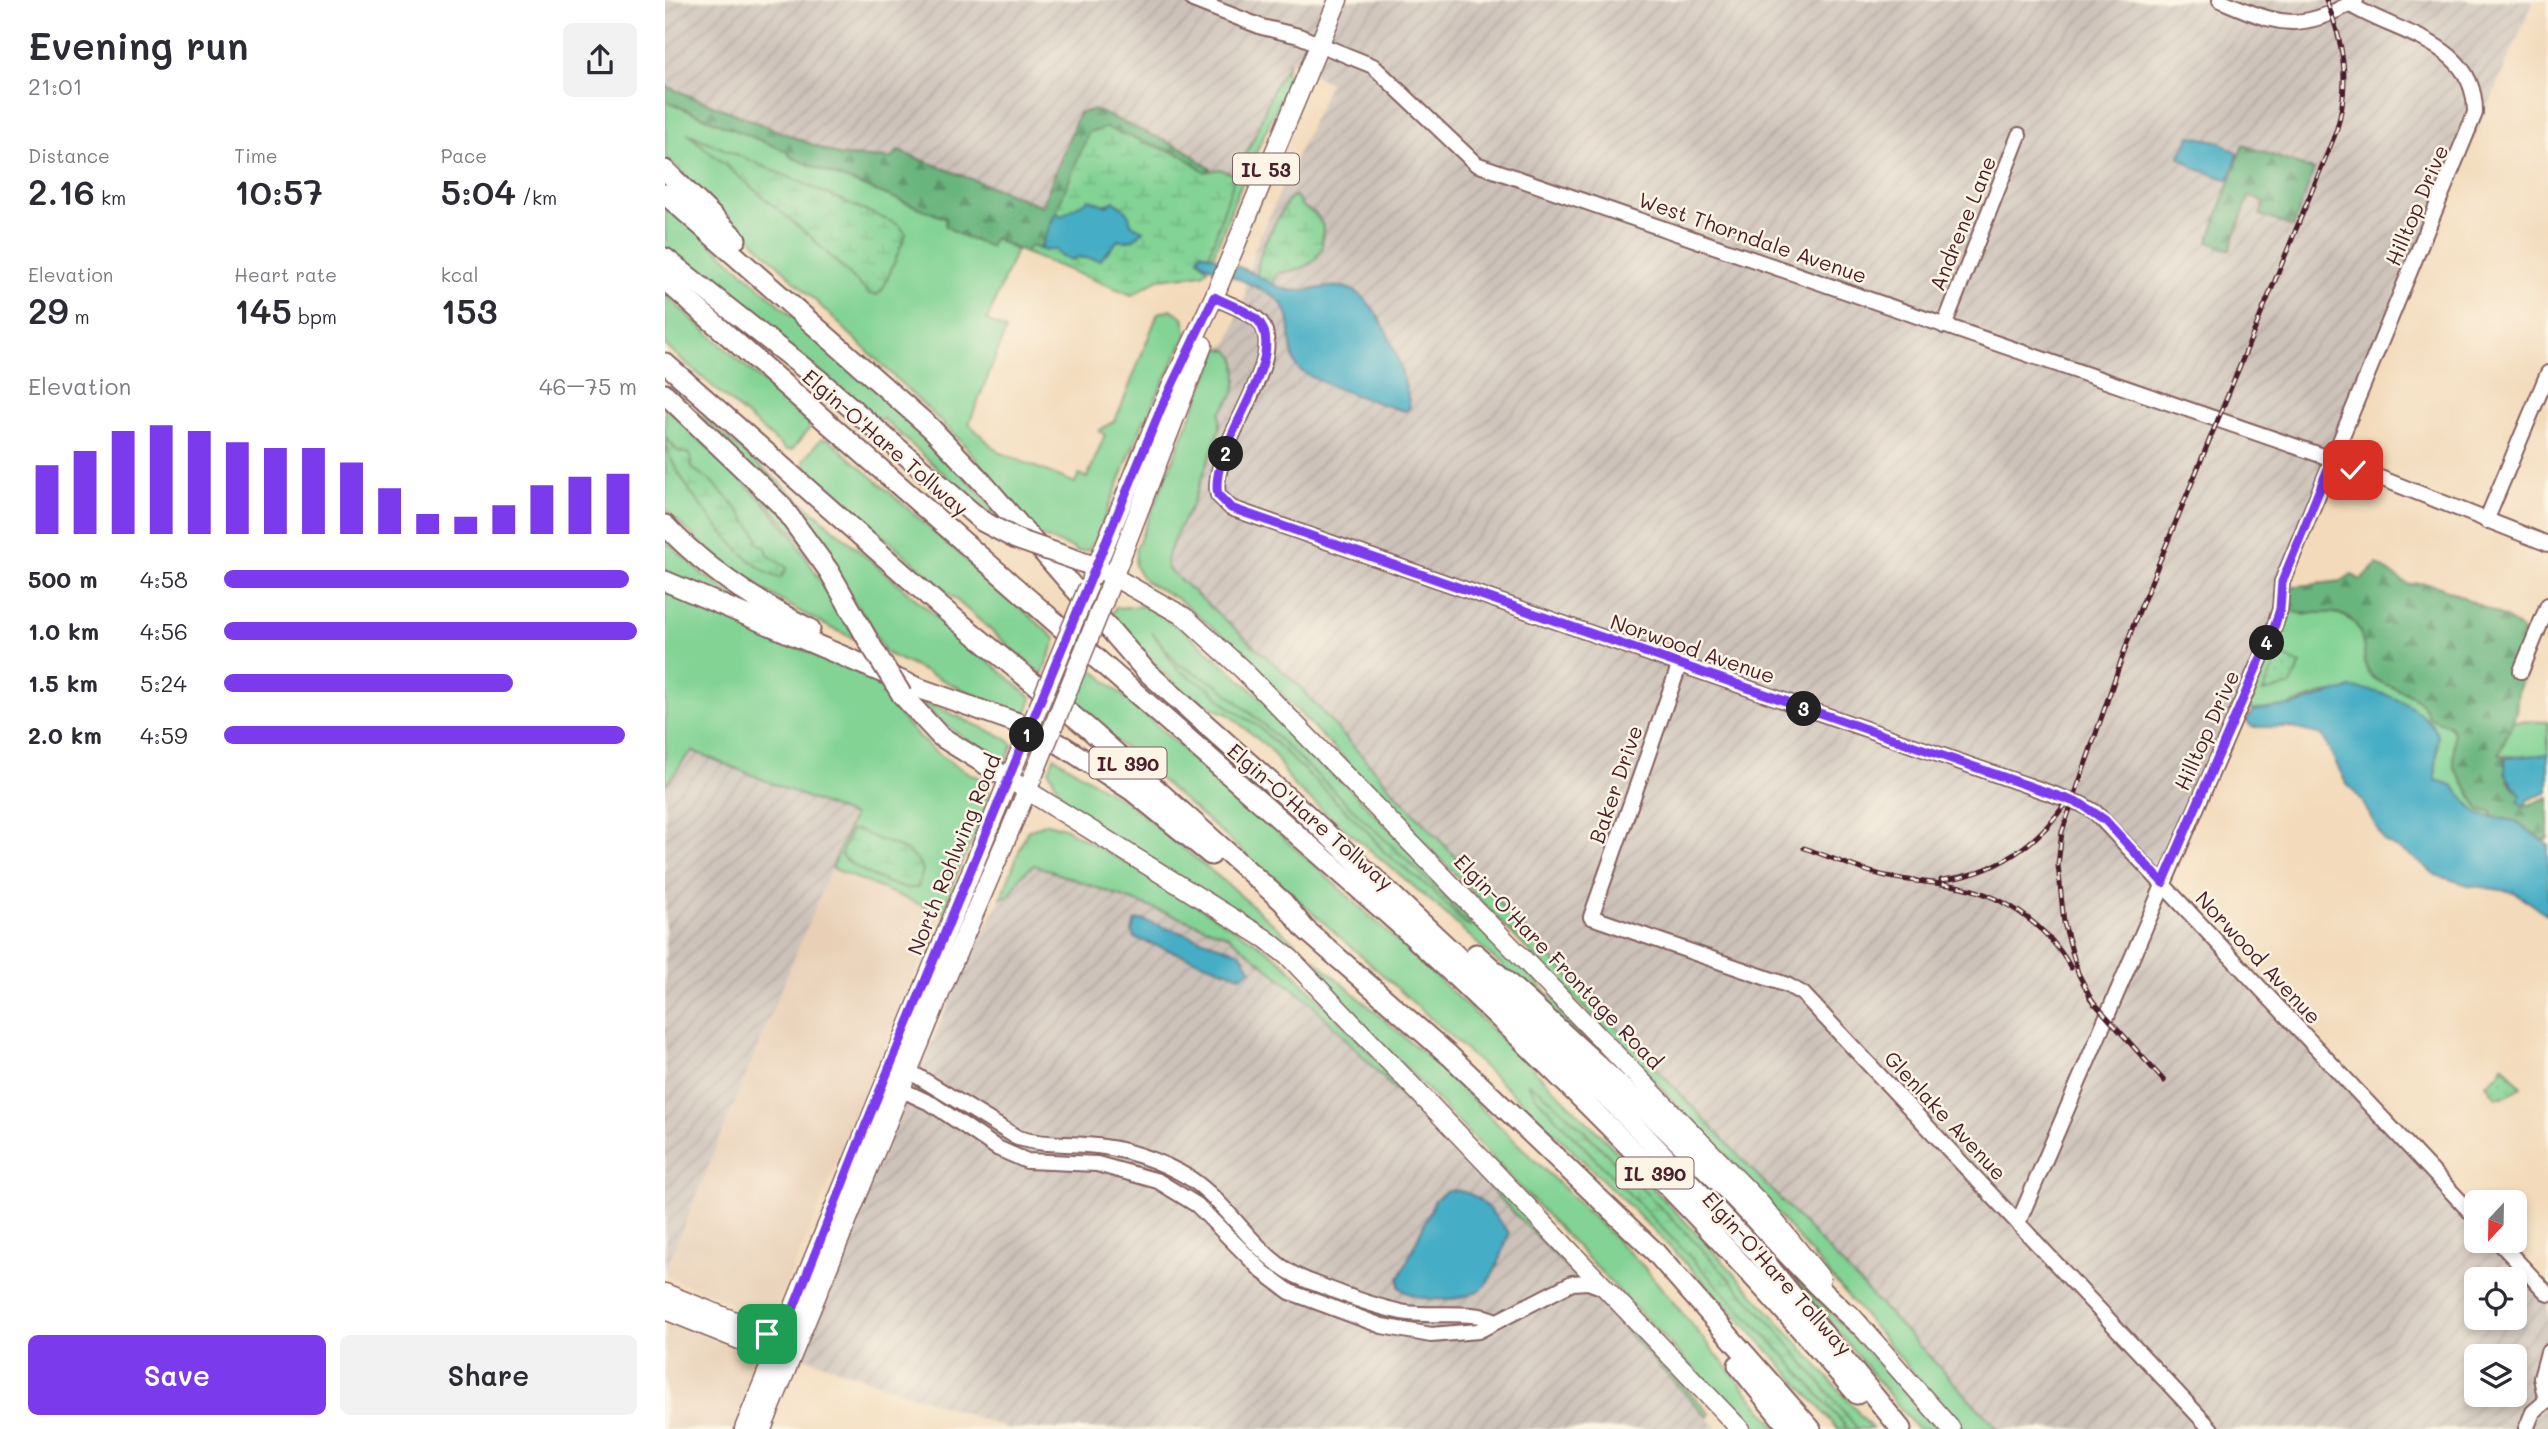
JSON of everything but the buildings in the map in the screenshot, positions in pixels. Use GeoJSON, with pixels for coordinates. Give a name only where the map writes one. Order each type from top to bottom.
{"type":"FeatureCollection","features":[{"type":"Feature","properties":{"kind":"highway"},"geometry":{"type":"LineString","coordinates":[[665,170],[825,325],[855,359]]}},
{"type":"Feature","properties":{"kind":"highway"},"geometry":{"type":"LineString","coordinates":[[665,194],[855,359],[962,460],[1146,671],[1305,813],[1521,1014],[1725,1217],[1901,1429]]}},
{"type":"Feature","properties":{"kind":"highway"},"geometry":{"type":"LineString","coordinates":[[665,258],[818,379],[982,521],[1016,539],[1096,567]]}},
{"type":"Feature","properties":{"kind":"highway","name":"Elgin-O'Hare Tollway"},"geometry":{"type":"LineString","coordinates":[[665,280],[1407,931],[1513,1030],[1693,1212],[1887,1429]]}},
{"type":"Feature","properties":{"kind":"highway","name":"IL 390"},"geometry":{"type":"LineString","coordinates":[[665,363],[941,607],[1099,738],[1283,902],[1305,929],[1450,1056],[1655,1252],[1811,1429]]}},
{"type":"Feature","properties":{"kind":"highway"},"geometry":{"type":"LineString","coordinates":[[665,394],[781,505],[817,553],[902,695],[940,736],[1009,779]]}},
{"type":"Feature","properties":{"kind":"highway"},"geometry":{"type":"LineString","coordinates":[[665,525],[723,577],[781,615],[1063,746],[1123,785],[1305,929]]}},
{"type":"Feature","properties":{"kind":"highway"},"geometry":{"type":"LineString","coordinates":[[665,581],[921,689],[980,708]]}},
{"type":"Feature","properties":{"kind":"highway"},"geometry":{"type":"LineString","coordinates":[[1305,813],[1345,839],[1653,1117],[1722,1185],[1819,1291],[1858,1324]]}},
{"type":"Feature","properties":{"kind":"highway"},"geometry":{"type":"LineString","coordinates":[[1708,1312],[1725,1349],[1790,1429]]}},
{"type":"Feature","properties":{"kind":"main road","name":"North Rohlwing Road"},"geometry":{"type":"LineString","coordinates":[[786,1351],[883,1084],[1162,406],[1214,297],[1338,0]]}},
{"type":"Feature","properties":{"kind":"main road","name":"North Rohlwing Road"},"geometry":{"type":"LineString","coordinates":[[786,1351],[1030,782],[1104,601],[1202,347],[1214,297]]}},
{"type":"Feature","properties":{"kind":"main road","name":"Elgin-O'Hare Frontage Road"},"geometry":{"type":"LineString","coordinates":[[1096,567],[1167,606],[1204,632],[1328,755],[1759,1202],[1858,1324],[1951,1429]]}},
{"type":"Feature","properties":{"kind":"main road"},"geometry":{"type":"LineString","coordinates":[[1009,779],[1030,782],[1266,939],[1291,959],[1740,1429]]}},
{"type":"Feature","properties":{"kind":"main road"},"geometry":{"type":"LineString","coordinates":[[883,1084],[903,1078],[898,1066],[919,1014],[925,983]]}},
{"type":"Feature","properties":{"kind":"main road"},"geometry":{"type":"LineString","coordinates":[[665,1293],[786,1351]]}},
{"type":"Feature","properties":{"kind":"main road"},"geometry":{"type":"LineString","coordinates":[[665,1310],[786,1351]]}},
{"type":"Feature","properties":{"kind":"main road","name":"IL 53"},"geometry":{"type":"LineString","coordinates":[[744,1429],[786,1351]]}},
{"type":"Feature","properties":{"kind":"main road","name":"IL 53"},"geometry":{"type":"LineString","coordinates":[[762,1429],[786,1351]]}},
{"type":"Feature","properties":{"kind":"street","name":"West Thorndale Avenue"},"geometry":{"type":"LineString","coordinates":[[1193,0],[1262,27],[1321,44],[1377,69],[1476,163],[2332,459],[2548,544]]}},
{"type":"Feature","properties":{"kind":"street"},"geometry":{"type":"LineString","coordinates":[[2220,0],[2284,24],[2307,21],[2353,2]]}},
{"type":"Feature","properties":{"kind":"street","name":"Hilltop Drive"},"geometry":{"type":"LineString","coordinates":[[2018,1223],[2275,625],[2280,609],[2282,582],[2475,113],[2470,77],[2457,60],[2353,2]]}},
{"type":"Feature","properties":{"kind":"street","name":"Andrene Lane"},"geometry":{"type":"LineString","coordinates":[[1944,326],[2019,135]]}},
{"type":"Feature","properties":{"kind":"street","name":"Norwood Avenue"},"geometry":{"type":"LineString","coordinates":[[1214,297],[1259,321],[1268,338],[1263,359],[1218,474],[1216,485],[1223,502],[1239,512],[2081,804],[2105,820],[2464,1205]]}},
{"type":"Feature","properties":{"kind":"street"},"geometry":{"type":"LineString","coordinates":[[2486,521],[2548,373]]}},
{"type":"Feature","properties":{"kind":"street"},"geometry":{"type":"LineString","coordinates":[[2521,671],[2548,606]]}},
{"type":"Feature","properties":{"kind":"street","name":"Baker Drive"},"geometry":{"type":"LineString","coordinates":[[1591,917],[1679,666]]}},
{"type":"Feature","properties":{"kind":"street","name":"Glenlake Avenue"},"geometry":{"type":"LineString","coordinates":[[1591,917],[1787,985],[1803,994],[2211,1429]]}},
{"type":"Feature","properties":{"kind":"street"},"geometry":{"type":"LineString","coordinates":[[903,1078],[932,1104],[997,1148],[1027,1161],[1097,1164],[1158,1181],[1197,1205],[1263,1272],[1290,1292],[1320,1305],[1411,1333],[1478,1331],[1572,1283],[1588,1282],[1610,1290]]}},
{"type":"Feature","properties":{"kind":"street"},"geometry":{"type":"LineString","coordinates":[[2509,1253],[2548,1294]]}},
{"type":"Feature","properties":{"kind":"street"},"geometry":{"type":"LineString","coordinates":[[2526,1429],[2533,1412],[2547,1401],[2541,1378],[2548,1352]]}},
{"type":"Feature","properties":{"kind":"shaded area"},"geometry":{"type":"Polygon","coordinates":[[[665,0],[2534,0],[2288,566],[2280,609],[2163,883],[2464,1206],[2464,1253],[2507,1253],[2521,1267],[2464,1267],[2464,1330],[2527,1330],[2527,1274],[2548,1296],[2548,1429],[1998,1429],[1396,794],[1298,685],[1168,569],[1166,561],[1176,534],[1192,505],[1220,428],[1220,413],[1233,395],[1223,349],[1219,348],[1228,343],[1246,296],[1245,286],[1255,247],[1330,83],[1289,62],[1274,88],[1262,122],[1241,164],[1232,174],[1211,169],[1184,149],[1095,110],[1079,113],[1043,206],[898,152],[893,158],[841,156],[665,86],[665,0]]]}},
{"type":"Feature","properties":{"kind":"shaded area"},"geometry":{"type":"Polygon","coordinates":[[[693,751],[853,816],[665,1271],[665,784],[674,778],[686,756],[693,751]]]}},
{"type":"Feature","properties":{"kind":"shaded area"},"geometry":{"type":"Polygon","coordinates":[[[1034,865],[1227,935],[1310,1002],[1510,1207],[1718,1429],[1009,1429],[804,1357],[849,1233],[957,985],[1001,898],[1010,895],[1022,875],[1034,865]]]}},
{"type":"Feature","properties":{"kind":"shaded area"},"geometry":{"type":"Polygon","coordinates":[[[832,868],[943,914],[915,973],[772,1320],[665,1275],[665,1271],[832,868]]]}},
{"type":"Feature","properties":{"kind":"shaded area"},"geometry":{"type":"Polygon","coordinates":[[[665,1318],[753,1353],[761,1365],[737,1429],[665,1429],[665,1318]]]}},
{"type":"Feature","properties":{"kind":"green space"},"geometry":{"type":"Polygon","coordinates":[[[1289,61],[1286,72],[1289,80],[1237,194],[1213,257],[1209,255],[1233,182],[1232,174],[1251,145],[1275,86],[1289,61]]]}},
{"type":"Feature","properties":{"kind":"green space"},"geometry":{"type":"Polygon","coordinates":[[[665,86],[841,156],[892,158],[898,151],[1042,206],[1079,113],[1095,110],[1184,149],[1211,169],[1205,172],[1183,156],[1106,128],[1056,212],[1040,249],[1030,246],[1025,253],[994,238],[990,247],[956,233],[945,225],[946,218],[824,171],[791,157],[786,151],[665,101],[665,86]]]}},
{"type":"Feature","properties":{"kind":"green space"},"geometry":{"type":"Polygon","coordinates":[[[665,101],[786,151],[791,157],[947,219],[956,233],[974,240],[994,238],[1016,250],[987,320],[1006,330],[969,424],[998,452],[1075,483],[1079,474],[1087,478],[1105,435],[1099,431],[1114,421],[1120,410],[1158,313],[1171,309],[1183,317],[1187,334],[1140,430],[1097,536],[1088,550],[1077,552],[1040,536],[961,441],[665,156],[665,101]]]}},
{"type":"Feature","properties":{"kind":"green space"},"geometry":{"type":"Polygon","coordinates":[[[1106,128],[1183,156],[1205,172],[1220,169],[1232,174],[1233,182],[1209,255],[1201,252],[1199,259],[1208,269],[1203,274],[1159,279],[1132,295],[1025,253],[1030,246],[1045,251],[1049,248],[1057,250],[1059,255],[1100,260],[1118,240],[1132,240],[1143,231],[1131,224],[1114,202],[1061,216],[1056,212],[1089,132],[1106,128]]]}},
{"type":"Feature","properties":{"kind":"green space"},"geometry":{"type":"Polygon","coordinates":[[[687,133],[899,225],[906,234],[883,289],[877,295],[869,294],[812,238],[687,133]]]}},
{"type":"Feature","properties":{"kind":"green space"},"geometry":{"type":"Polygon","coordinates":[[[2243,145],[2314,170],[2293,227],[2260,215],[2265,202],[2249,196],[2230,250],[2208,242],[2243,145]]]}},
{"type":"Feature","properties":{"kind":"green space"},"geometry":{"type":"Polygon","coordinates":[[[1296,196],[1303,207],[1316,214],[1323,226],[1322,249],[1313,262],[1300,269],[1278,273],[1270,285],[1257,276],[1260,255],[1290,197],[1296,196]]]}},
{"type":"Feature","properties":{"kind":"green space"},"geometry":{"type":"Polygon","coordinates":[[[665,203],[938,445],[1004,522],[983,509],[882,418],[880,420],[665,249],[665,203]]]}},
{"type":"Feature","properties":{"kind":"green space"},"geometry":{"type":"Polygon","coordinates":[[[665,295],[809,422],[809,429],[792,450],[786,450],[665,345],[665,295]]]}},
{"type":"Feature","properties":{"kind":"green space"},"geometry":{"type":"Polygon","coordinates":[[[1219,348],[1230,351],[1236,359],[1237,380],[1233,395],[1220,413],[1220,428],[1192,505],[1176,534],[1166,561],[1168,569],[1298,685],[1396,794],[1998,1429],[1961,1429],[1740,1170],[1233,644],[1178,599],[1145,581],[1135,566],[1136,549],[1219,348]]]}},
{"type":"Feature","properties":{"kind":"green space"},"geometry":{"type":"Polygon","coordinates":[[[665,385],[1032,698],[1024,719],[886,653],[863,613],[665,385]]]}},
{"type":"Feature","properties":{"kind":"green space"},"geometry":{"type":"Polygon","coordinates":[[[665,406],[762,500],[794,538],[857,640],[804,614],[755,584],[709,549],[665,509],[665,406]]]}},
{"type":"Feature","properties":{"kind":"green space"},"geometry":{"type":"Polygon","coordinates":[[[665,437],[678,451],[690,454],[692,468],[712,482],[741,513],[758,537],[756,542],[766,548],[768,555],[787,568],[781,578],[749,559],[711,518],[678,472],[665,437]]]}},
{"type":"Feature","properties":{"kind":"green space"},"geometry":{"type":"Polygon","coordinates":[[[821,439],[829,439],[1056,639],[1042,675],[806,468],[804,460],[821,439]]]}},
{"type":"Feature","properties":{"kind":"green space"},"geometry":{"type":"Polygon","coordinates":[[[665,540],[701,573],[762,615],[665,573],[665,540]]]}},
{"type":"Feature","properties":{"kind":"green space"},"geometry":{"type":"Polygon","coordinates":[[[2377,564],[2409,585],[2425,583],[2449,591],[2505,618],[2522,631],[2528,645],[2528,660],[2518,691],[2515,715],[2499,754],[2506,758],[2504,762],[2509,782],[2521,795],[2519,802],[2529,805],[2548,797],[2548,838],[2544,840],[2514,821],[2494,817],[2491,811],[2481,812],[2454,767],[2454,733],[2449,725],[2429,718],[2425,708],[2411,695],[2384,684],[2368,673],[2361,635],[2352,621],[2335,613],[2305,613],[2286,609],[2285,591],[2291,587],[2342,581],[2352,575],[2361,580],[2377,564]]]}},
{"type":"Feature","properties":{"kind":"green space"},"geometry":{"type":"Polygon","coordinates":[[[665,591],[879,681],[898,713],[922,740],[951,763],[984,780],[991,806],[960,865],[943,914],[832,868],[853,816],[693,751],[665,784],[665,591]]]}},
{"type":"Feature","properties":{"kind":"green space"},"geometry":{"type":"Polygon","coordinates":[[[2283,604],[2305,615],[2332,613],[2354,623],[2363,639],[2366,666],[2371,675],[2383,684],[2414,697],[2429,718],[2449,725],[2454,733],[2454,767],[2480,811],[2491,811],[2494,817],[2479,815],[2454,789],[2435,780],[2438,745],[2396,700],[2363,689],[2323,694],[2274,710],[2246,709],[2283,604]]]}},
{"type":"Feature","properties":{"kind":"green space"},"geometry":{"type":"Polygon","coordinates":[[[1145,606],[1184,630],[1268,704],[1741,1193],[1649,1102],[1437,906],[1294,786],[1271,750],[1228,714],[1191,699],[1110,621],[1115,608],[1145,606]]]}},
{"type":"Feature","properties":{"kind":"green space"},"geometry":{"type":"Polygon","coordinates":[[[1152,632],[1178,664],[1218,685],[1264,725],[1430,882],[1471,927],[1464,924],[1431,889],[1385,853],[1368,832],[1259,727],[1229,707],[1209,688],[1178,670],[1152,632]]]}},
{"type":"Feature","properties":{"kind":"green space"},"geometry":{"type":"Polygon","coordinates":[[[2279,655],[2301,664],[2290,686],[2263,692],[2279,655]]]}},
{"type":"Feature","properties":{"kind":"green space"},"geometry":{"type":"Polygon","coordinates":[[[1090,667],[1295,848],[1496,1033],[1689,1225],[1782,1325],[1872,1429],[1838,1429],[1750,1330],[1565,1143],[1372,966],[1075,705],[1090,667]]]}},
{"type":"Feature","properties":{"kind":"green space"},"geometry":{"type":"Polygon","coordinates":[[[916,698],[1005,738],[1013,745],[1007,759],[1001,763],[997,761],[938,719],[916,698]]]}},
{"type":"Feature","properties":{"kind":"green space"},"geometry":{"type":"Polygon","coordinates":[[[2513,721],[2548,722],[2548,754],[2531,758],[2499,755],[2513,721]]]}},
{"type":"Feature","properties":{"kind":"green space"},"geometry":{"type":"Polygon","coordinates":[[[1054,757],[1130,805],[1225,882],[1439,1067],[1644,1267],[1778,1429],[1751,1429],[1301,958],[1069,809],[1049,771],[1054,757]]]}},
{"type":"Feature","properties":{"kind":"green space"},"geometry":{"type":"Polygon","coordinates":[[[1047,823],[1064,828],[1140,870],[1268,950],[1286,965],[1582,1275],[1575,1276],[1310,1002],[1227,935],[1034,865],[1022,875],[1010,895],[1001,898],[1027,831],[1047,823]]]}},
{"type":"Feature","properties":{"kind":"green space"},"geometry":{"type":"Polygon","coordinates":[[[859,830],[910,854],[923,870],[918,887],[901,887],[890,883],[856,866],[841,855],[850,831],[859,830]]]}},
{"type":"Feature","properties":{"kind":"green space"},"geometry":{"type":"Polygon","coordinates":[[[2503,1065],[2521,1087],[2505,1097],[2496,1097],[2486,1084],[2500,1073],[2503,1065]]]}},
{"type":"Feature","properties":{"kind":"green space"},"geometry":{"type":"Polygon","coordinates":[[[1527,1083],[1542,1092],[1578,1125],[1696,1243],[1777,1330],[1858,1429],[1848,1429],[1788,1359],[1538,1099],[1527,1083]]]}},
{"type":"Feature","properties":{"kind":"green space"},"geometry":{"type":"Polygon","coordinates":[[[1715,1190],[1940,1429],[1917,1429],[1806,1292],[1715,1190]]]}},
{"type":"Feature","properties":{"kind":"green space"},"geometry":{"type":"Polygon","coordinates":[[[1586,1288],[1595,1292],[1710,1414],[1707,1417],[1586,1288]]]}},
{"type":"Feature","properties":{"kind":"water"},"geometry":{"type":"Polygon","coordinates":[[[2190,136],[2217,141],[2238,153],[2229,180],[2197,169],[2179,157],[2190,136]]]}},
{"type":"Feature","properties":{"kind":"water"},"geometry":{"type":"Polygon","coordinates":[[[1089,199],[1107,206],[1114,201],[1128,212],[1131,224],[1143,230],[1132,240],[1118,240],[1100,260],[1078,257],[1072,260],[1059,255],[1057,250],[1040,249],[1056,212],[1061,216],[1089,199]]]}},
{"type":"Feature","properties":{"kind":"water"},"geometry":{"type":"Polygon","coordinates":[[[1201,252],[1288,290],[1336,287],[1352,290],[1364,298],[1374,310],[1391,342],[1410,407],[1406,411],[1331,386],[1297,367],[1291,345],[1289,319],[1279,301],[1257,287],[1207,265],[1199,259],[1201,252]]]}},
{"type":"Feature","properties":{"kind":"water"},"geometry":{"type":"Polygon","coordinates":[[[2350,688],[2388,696],[2412,708],[2438,735],[2435,780],[2452,785],[2479,815],[2514,821],[2548,844],[2548,915],[2514,892],[2468,885],[2436,875],[2414,858],[2384,841],[2362,801],[2345,781],[2322,735],[2289,727],[2252,727],[2246,721],[2253,711],[2295,705],[2350,688]]]}},
{"type":"Feature","properties":{"kind":"water"},"geometry":{"type":"Polygon","coordinates":[[[2548,754],[2548,792],[2527,800],[2525,806],[2518,802],[2521,795],[2505,774],[2506,758],[2548,754]]]}},
{"type":"Feature","properties":{"kind":"water"},"geometry":{"type":"Polygon","coordinates":[[[1142,920],[1240,952],[1251,970],[1240,976],[1135,938],[1132,932],[1135,921],[1142,920]]]}},
{"type":"Feature","properties":{"kind":"water"},"geometry":{"type":"Polygon","coordinates":[[[1447,1190],[1476,1197],[1509,1233],[1494,1272],[1479,1291],[1456,1298],[1418,1297],[1399,1287],[1399,1279],[1435,1200],[1447,1190]]]}},
{"type":"Feature","properties":{"kind":"railway"},"geometry":{"type":"LineString","coordinates":[[2094,1004],[2078,973],[2064,923],[2058,865],[2062,832],[2133,626],[2336,132],[2343,98],[2343,65],[2338,33],[2326,0]]}},
{"type":"Feature","properties":{"kind":"railway"},"geometry":{"type":"LineString","coordinates":[[1941,880],[1979,872],[2013,855],[2042,831],[2067,801]]}},
{"type":"Feature","properties":{"kind":"railway"},"geometry":{"type":"LineString","coordinates":[[1804,848],[1876,873],[1904,880],[1961,887],[1994,898],[2010,906],[2038,927],[2051,939],[2071,968]]}},
{"type":"Feature","properties":{"kind":"railway"},"geometry":{"type":"LineString","coordinates":[[2090,998],[2164,1081]]}},
{"type":"Feature","properties":{"kind":"route"},"geometry":{"type":"LineString","coordinates":[[767,1334],[781,1340],[865,1127],[1162,406],[1214,297],[1259,321],[1268,338],[1263,359],[1218,474],[1218,495],[1231,508],[2081,804],[2105,820],[2163,883],[2275,625],[2280,609],[2282,582],[2332,459],[2353,470]]}}]}
